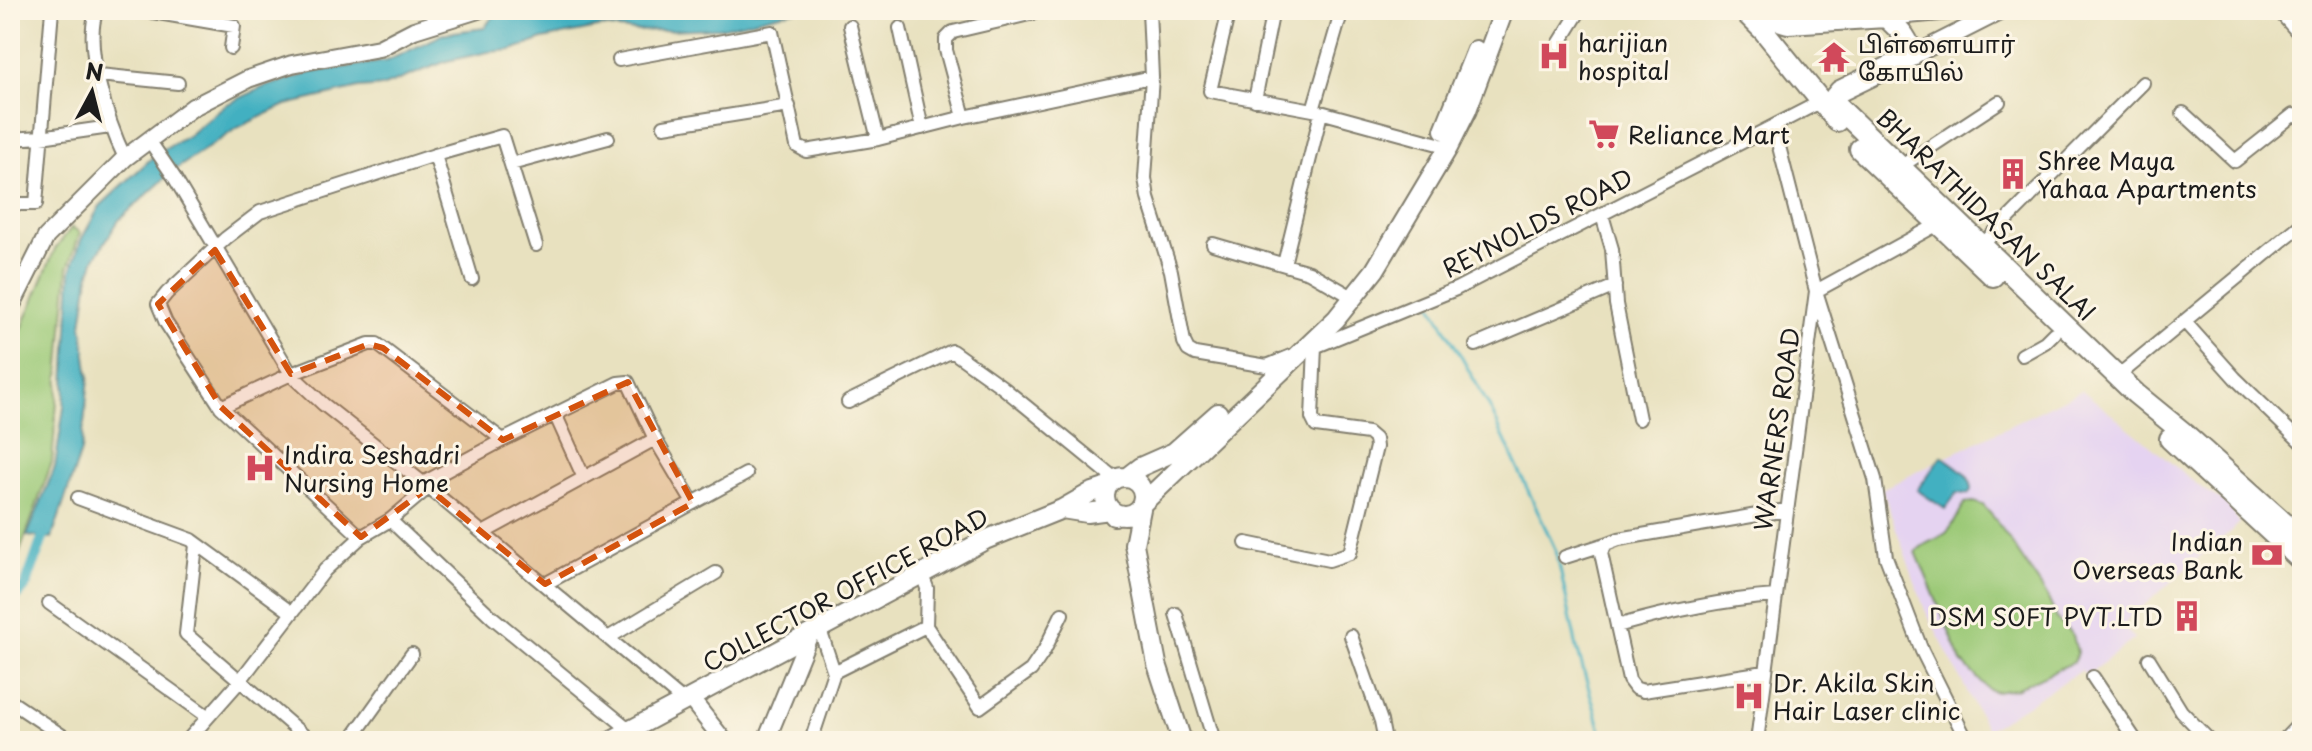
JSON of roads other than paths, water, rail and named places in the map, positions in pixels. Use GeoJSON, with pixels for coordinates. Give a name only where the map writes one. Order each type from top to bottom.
{"type":"FeatureCollection","features":[{"type":"Feature","properties":{"kind":"main road"},"geometry":{"type":"LineString","coordinates":[[1181,457],[1336,319],[1438,144],[1491,10]]}},
{"type":"Feature","properties":{"kind":"main road"},"geometry":{"type":"LineString","coordinates":[[1062,509],[1087,513],[1110,510],[1123,516],[1137,510],[1181,457],[1267,366],[1350,296],[1394,242],[1448,148],[1467,110],[1504,10]]}},
{"type":"Feature","properties":{"kind":"main road","name":"BHARATHIDASAN SALAI"},"geometry":{"type":"LineString","coordinates":[[1743,10],[1769,20],[1820,102],[1861,149],[1945,220],[1982,245],[2234,488],[2302,561]]}},
{"type":"Feature","properties":{"kind":"main road"},"geometry":{"type":"LineString","coordinates":[[1769,20],[1812,24],[1886,17],[1901,30],[1911,48],[1910,57]]}},
{"type":"Feature","properties":{"kind":"main road","name":"BHARATHIDASAN SALAI"},"geometry":{"type":"LineString","coordinates":[[1910,57],[1840,91],[1834,103],[1900,167],[1945,220],[2054,333],[2234,488],[2302,539]]}},
{"type":"Feature","properties":{"kind":"main road","name":"COLLECTOR OFFICE ROAD"},"geometry":{"type":"LineString","coordinates":[[610,741],[985,540],[1062,509],[1140,467],[1181,457]]}},
{"type":"Feature","properties":{"kind":"main road"},"geometry":{"type":"LineString","coordinates":[[1134,544],[1105,503],[1116,481],[1134,479],[1142,489],[1134,544],[1157,664],[1182,741]]}},
{"type":"Feature","properties":{"kind":"street"},"geometry":{"type":"LineString","coordinates":[[10,204],[36,204],[52,10]]}},
{"type":"Feature","properties":{"kind":"street"},"geometry":{"type":"LineString","coordinates":[[97,10],[93,46],[110,127],[125,158]]}},
{"type":"Feature","properties":{"kind":"street"},"geometry":{"type":"LineString","coordinates":[[141,10],[234,26],[231,48]]}},
{"type":"Feature","properties":{"kind":"street"},"geometry":{"type":"LineString","coordinates":[[10,309],[46,237],[125,158],[152,145],[193,107],[248,79],[292,64],[379,48],[414,30],[478,10]]}},
{"type":"Feature","properties":{"kind":"street"},"geometry":{"type":"LineString","coordinates":[[964,117],[946,50],[946,39],[953,32],[1046,10]]}},
{"type":"Feature","properties":{"kind":"street"},"geometry":{"type":"LineString","coordinates":[[1149,10],[1152,77],[1145,178],[1148,198],[1171,271],[1184,342],[1188,350],[1195,354],[1267,366]]}},
{"type":"Feature","properties":{"kind":"street"},"geometry":{"type":"LineString","coordinates":[[1229,10],[1210,91],[1317,112],[1438,144]]}},
{"type":"Feature","properties":{"kind":"street"},"geometry":{"type":"LineString","coordinates":[[1255,100],[1273,10]]}},
{"type":"Feature","properties":{"kind":"street"},"geometry":{"type":"LineString","coordinates":[[1284,264],[1342,10]]}},
{"type":"Feature","properties":{"kind":"street"},"geometry":{"type":"LineString","coordinates":[[1559,44],[1580,10]]}},
{"type":"Feature","properties":{"kind":"street"},"geometry":{"type":"LineString","coordinates":[[1886,17],[1962,10]]}},
{"type":"Feature","properties":{"kind":"street"},"geometry":{"type":"LineString","coordinates":[[1910,57],[2003,10]]}},
{"type":"Feature","properties":{"kind":"street"},"geometry":{"type":"LineString","coordinates":[[2278,10],[2302,37]]}},
{"type":"Feature","properties":{"kind":"street"},"geometry":{"type":"LineString","coordinates":[[850,26],[878,139]]}},
{"type":"Feature","properties":{"kind":"street"},"geometry":{"type":"LineString","coordinates":[[900,28],[922,128]]}},
{"type":"Feature","properties":{"kind":"street"},"geometry":{"type":"LineString","coordinates":[[619,60],[772,32],[797,146],[806,151],[878,139],[964,117],[1152,77]]}},
{"type":"Feature","properties":{"kind":"street"},"geometry":{"type":"LineString","coordinates":[[99,75],[178,83]]}},
{"type":"Feature","properties":{"kind":"street"},"geometry":{"type":"LineString","coordinates":[[1982,245],[2143,83]]}},
{"type":"Feature","properties":{"kind":"street","name":"REYNOLDS ROAD"},"geometry":{"type":"LineString","coordinates":[[1267,366],[1456,289],[1820,102]]}},
{"type":"Feature","properties":{"kind":"street"},"geometry":{"type":"LineString","coordinates":[[1900,167],[1999,102]]}},
{"type":"Feature","properties":{"kind":"street"},"geometry":{"type":"LineString","coordinates":[[664,126],[789,106]]}},
{"type":"Feature","properties":{"kind":"street"},"geometry":{"type":"LineString","coordinates":[[2183,113],[2235,161],[2293,115],[2302,118]]}},
{"type":"Feature","properties":{"kind":"street"},"geometry":{"type":"LineString","coordinates":[[10,139],[110,127]]}},
{"type":"Feature","properties":{"kind":"street","name":"WARNERS ROAD"},"geometry":{"type":"LineString","coordinates":[[1757,741],[1816,291],[1774,127]]}},
{"type":"Feature","properties":{"kind":"street"},"geometry":{"type":"LineString","coordinates":[[361,537],[221,407],[166,323],[158,304],[240,225],[260,212],[502,136],[536,245]]}},
{"type":"Feature","properties":{"kind":"street"},"geometry":{"type":"LineString","coordinates":[[511,164],[608,138]]}},
{"type":"Feature","properties":{"kind":"street"},"geometry":{"type":"LineString","coordinates":[[152,145],[291,374],[323,404],[686,699],[724,741]]}},
{"type":"Feature","properties":{"kind":"street"},"geometry":{"type":"LineString","coordinates":[[435,155],[472,279]]}},
{"type":"Feature","properties":{"kind":"street"},"geometry":{"type":"LineString","coordinates":[[1602,215],[1612,249],[1615,286],[1639,419]]}},
{"type":"Feature","properties":{"kind":"street"},"geometry":{"type":"LineString","coordinates":[[1945,220],[1816,291],[1875,479],[1886,557],[1922,651],[1967,741]]}},
{"type":"Feature","properties":{"kind":"street"},"geometry":{"type":"LineString","coordinates":[[2118,376],[2302,224]]}},
{"type":"Feature","properties":{"kind":"street"},"geometry":{"type":"LineString","coordinates":[[1213,244],[1309,272],[1350,296]]}},
{"type":"Feature","properties":{"kind":"street"},"geometry":{"type":"LineString","coordinates":[[1476,345],[1615,286]]}},
{"type":"Feature","properties":{"kind":"street"},"geometry":{"type":"LineString","coordinates":[[2184,321],[2235,378],[2302,443]]}},
{"type":"Feature","properties":{"kind":"street"},"geometry":{"type":"LineString","coordinates":[[2022,355],[2054,333]]}},
{"type":"Feature","properties":{"kind":"street"},"geometry":{"type":"LineString","coordinates":[[221,407],[291,374],[369,344],[377,344],[503,440]]}},
{"type":"Feature","properties":{"kind":"street"},"geometry":{"type":"LineString","coordinates":[[1246,543],[1329,560],[1350,553],[1376,447],[1375,439],[1368,433],[1316,426],[1312,418],[1315,346]]}},
{"type":"Feature","properties":{"kind":"street"},"geometry":{"type":"LineString","coordinates":[[848,402],[952,351],[1001,386],[1116,481]]}},
{"type":"Feature","properties":{"kind":"street"},"geometry":{"type":"LineString","coordinates":[[187,741],[239,682],[325,570],[361,537],[390,520],[426,486],[503,440],[618,383],[628,382],[655,439],[693,503]]}},
{"type":"Feature","properties":{"kind":"street"},"geometry":{"type":"LineString","coordinates":[[556,416],[584,478]]}},
{"type":"Feature","properties":{"kind":"street"},"geometry":{"type":"LineString","coordinates":[[483,533],[655,439]]}},
{"type":"Feature","properties":{"kind":"street"},"geometry":{"type":"LineString","coordinates":[[545,584],[746,474]]}},
{"type":"Feature","properties":{"kind":"street"},"geometry":{"type":"LineString","coordinates":[[78,498],[192,540],[292,613]]}},
{"type":"Feature","properties":{"kind":"street"},"geometry":{"type":"LineString","coordinates":[[1565,557],[1619,539],[1786,510]]}},
{"type":"Feature","properties":{"kind":"street"},"geometry":{"type":"LineString","coordinates":[[390,520],[492,617],[631,731]]}},
{"type":"Feature","properties":{"kind":"street"},"geometry":{"type":"LineString","coordinates":[[192,540],[196,545],[186,634],[310,741]]}},
{"type":"Feature","properties":{"kind":"street"},"geometry":{"type":"LineString","coordinates":[[1606,544],[1601,553],[1629,680],[1635,688],[1643,691],[1765,672]]}},
{"type":"Feature","properties":{"kind":"street"},"geometry":{"type":"LineString","coordinates":[[608,638],[716,573]]}},
{"type":"Feature","properties":{"kind":"street"},"geometry":{"type":"LineString","coordinates":[[922,575],[927,588],[926,626],[980,707],[1031,670],[1062,614]]}},
{"type":"Feature","properties":{"kind":"street"},"geometry":{"type":"LineString","coordinates":[[1617,626],[1729,599],[1775,596]]}},
{"type":"Feature","properties":{"kind":"street"},"geometry":{"type":"LineString","coordinates":[[49,603],[207,716]]}},
{"type":"Feature","properties":{"kind":"street"},"geometry":{"type":"LineString","coordinates":[[1176,614],[1214,741]]}},
{"type":"Feature","properties":{"kind":"street"},"geometry":{"type":"LineString","coordinates":[[811,741],[834,672],[926,626]]}},
{"type":"Feature","properties":{"kind":"street"},"geometry":{"type":"LineString","coordinates":[[814,633],[834,672]]}},
{"type":"Feature","properties":{"kind":"street"},"geometry":{"type":"LineString","coordinates":[[766,741],[814,633]]}},
{"type":"Feature","properties":{"kind":"street"},"geometry":{"type":"LineString","coordinates":[[1351,636],[1385,741]]}},
{"type":"Feature","properties":{"kind":"street"},"geometry":{"type":"LineString","coordinates":[[350,741],[412,654]]}},
{"type":"Feature","properties":{"kind":"street"},"geometry":{"type":"LineString","coordinates":[[2149,659],[2181,711],[2210,741]]}},
{"type":"Feature","properties":{"kind":"street"},"geometry":{"type":"LineString","coordinates":[[2093,677],[2136,741]]}},
{"type":"Feature","properties":{"kind":"street"},"geometry":{"type":"LineString","coordinates":[[10,701],[70,741]]}},
{"type":"Feature","properties":{"kind":"street"},"geometry":{"type":"LineString","coordinates":[[2283,741],[2302,721]]}},
{"type":"Feature","properties":{"kind":"water"},"geometry":{"type":"Polygon","coordinates":[[[510,10],[528,10],[532,16],[560,10],[798,10],[720,28],[636,31],[602,27],[543,39],[512,50],[447,61],[384,86],[359,88],[286,105],[239,127],[173,171],[119,220],[95,258],[89,276],[82,325],[89,378],[81,451],[52,538],[27,536],[55,467],[64,407],[71,271],[81,240],[100,206],[155,155],[189,135],[225,105],[264,87],[314,72],[387,61],[446,33],[484,28],[494,16],[510,10]]]}},
{"type":"Feature","properties":{"kind":"water"},"geometry":{"type":"Polygon","coordinates":[[[1942,456],[1969,479],[1972,490],[1967,494],[1957,493],[1945,509],[1917,490],[1942,456]]]}},
{"type":"Feature","properties":{"kind":"waterway"},"geometry":{"type":"LineString","coordinates":[[10,266],[17,269]]}},
{"type":"Feature","properties":{"kind":"waterway"},"geometry":{"type":"LineString","coordinates":[[1431,303],[1490,408],[1556,551],[1577,648],[1604,741]]}},
{"type":"Feature","properties":{"kind":"waterway"},"geometry":{"type":"LineString","coordinates":[[10,604],[26,585],[47,526]]}},
{"type":"Feature","properties":{"kind":"place","name":"harijian hospital"},"geometry":{"type":"Point","coordinates":[1554,56]}},
{"type":"Feature","properties":{"kind":"place","name":"பிள்ளையார் கோயில்"},"geometry":{"type":"Point","coordinates":[1834,57]}},
{"type":"Feature","properties":{"kind":"place","name":"Reliance Mart"},"geometry":{"type":"Point","coordinates":[1604,134]}},
{"type":"Feature","properties":{"kind":"place","name":"Shree Maya Yahaa Apartments"},"geometry":{"type":"Point","coordinates":[2013,174]}},
{"type":"Feature","properties":{"kind":"place","name":"Indira Seshadri Nursing Home"},"geometry":{"type":"Point","coordinates":[260,468]}},
{"type":"Feature","properties":{"kind":"place","name":"Indian Overseas Bank"},"geometry":{"type":"Point","coordinates":[2267,555]}},
{"type":"Feature","properties":{"kind":"place","name":"DSM SOFT PVT.LTD"},"geometry":{"type":"Point","coordinates":[2187,616]}},
{"type":"Feature","properties":{"kind":"place","name":"Dr. Akila Skin Hair Laser clinic"},"geometry":{"type":"Point","coordinates":[1749,696]}}]}
